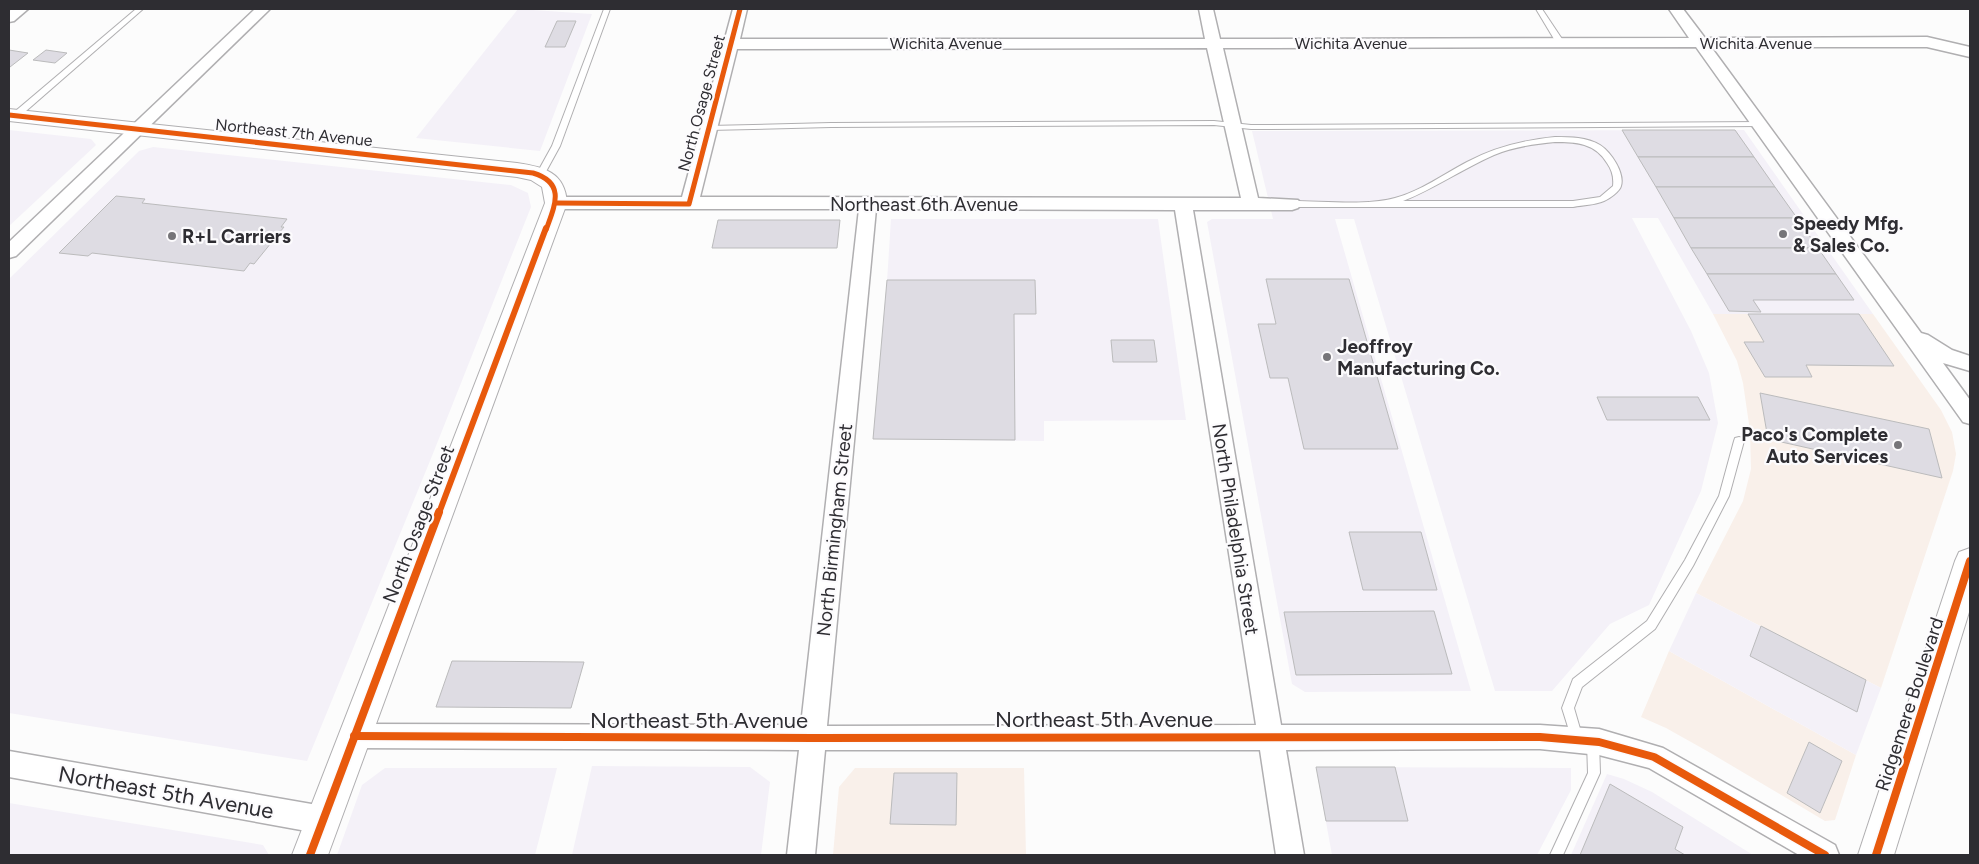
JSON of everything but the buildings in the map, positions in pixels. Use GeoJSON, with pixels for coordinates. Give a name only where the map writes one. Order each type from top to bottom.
{"type":"FeatureCollection","features":[{"type":"Feature","properties":{"kind":"street"},"geometry":{"type":"LineString","coordinates":[[9,18],[21,9]]}},
{"type":"Feature","properties":{"kind":"street"},"geometry":{"type":"LineString","coordinates":[[9,252],[263,9]]}},
{"type":"Feature","properties":{"kind":"street","name":"North Osage Street"},"geometry":{"type":"LineString","coordinates":[[688,204],[740,9]]}},
{"type":"Feature","properties":{"kind":"street"},"geometry":{"type":"LineString","coordinates":[[1206,9],[1251,204]]}},
{"type":"Feature","properties":{"kind":"street"},"geometry":{"type":"LineString","coordinates":[[1676,9],[1761,124],[1970,416]]}},
{"type":"Feature","properties":{"kind":"street","name":"Wichita Avenue"},"geometry":{"type":"LineString","coordinates":[[731,44],[1927,42],[1947,45],[1970,52]]}},
{"type":"Feature","properties":{"kind":"street","name":"Northeast 7th Avenue"},"geometry":{"type":"LineString","coordinates":[[12,116],[517,170],[540,175]]}},
{"type":"Feature","properties":{"kind":"street"},"geometry":{"type":"LineString","coordinates":[[540,175],[553,185],[556,193],[556,203]]}},
{"type":"Feature","properties":{"kind":"street","name":"North Osage Street"},"geometry":{"type":"LineString","coordinates":[[310,855],[556,203]]}},
{"type":"Feature","properties":{"kind":"street","name":"Northeast 6th Avenue"},"geometry":{"type":"LineString","coordinates":[[556,203],[868,205],[1292,204]]}},
{"type":"Feature","properties":{"kind":"street","name":"North Philadelphia Street"},"geometry":{"type":"LineString","coordinates":[[1183,204],[1290,855]]}},
{"type":"Feature","properties":{"kind":"street","name":"North Birmingham Street"},"geometry":{"type":"LineString","coordinates":[[801,855],[868,205]]}},
{"type":"Feature","properties":{"kind":"street"},"geometry":{"type":"LineString","coordinates":[[1909,330],[1930,348],[1945,356],[1970,363]]}},
{"type":"Feature","properties":{"kind":"street","name":"Ridgemere Boulevard"},"geometry":{"type":"LineString","coordinates":[[1876,855],[1970,561]]}},
{"type":"Feature","properties":{"kind":"street","name":"Northeast 5th Avenue"},"geometry":{"type":"LineString","coordinates":[[354,736],[813,738],[1540,737],[1585,741],[1654,757],[1825,855]]}},
{"type":"Feature","properties":{"kind":"street","name":"Northeast 5th Avenue"},"geometry":{"type":"LineString","coordinates":[[9,764],[323,820]]}},
{"type":"Feature","properties":{"kind":"lane"},"geometry":{"type":"LineString","coordinates":[[12,116],[140,9]]}},
{"type":"Feature","properties":{"kind":"lane"},"geometry":{"type":"LineString","coordinates":[[540,175],[556,146],[607,9]]}},
{"type":"Feature","properties":{"kind":"lane"},"geometry":{"type":"LineString","coordinates":[[1539,9],[1560,42]]}},
{"type":"Feature","properties":{"kind":"lane"},"geometry":{"type":"LineString","coordinates":[[709,128],[841,125],[1194,123],[1250,127],[1761,124]]}},
{"type":"Feature","properties":{"kind":"lane"},"geometry":{"type":"LineString","coordinates":[[1292,204],[1373,204],[1573,204],[1602,199],[1617,187],[1619,176],[1606,153],[1595,144],[1578,140],[1554,139],[1530,142],[1492,153],[1426,188],[1400,199],[1373,204]]}},
{"type":"Feature","properties":{"kind":"lane"},"geometry":{"type":"LineString","coordinates":[[1556,855],[1594,773],[1585,741],[1568,708],[1577,683],[1650,625],[1689,563],[1724,496],[1740,440]]}},
{"type":"Feature","properties":{"kind":"shaded area"},"geometry":{"type":"Polygon","coordinates":[[[518,9],[592,14],[540,151],[416,138],[518,9]]]}},
{"type":"Feature","properties":{"kind":"shaded area"},"geometry":{"type":"Polygon","coordinates":[[[9,130],[91,139],[96,145],[9,226],[9,130]]]}},
{"type":"Feature","properties":{"kind":"shaded area"},"geometry":{"type":"Polygon","coordinates":[[[1744,130],[1873,314],[1713,314],[1658,218],[1632,218],[1691,331],[1709,373],[1718,423],[1701,491],[1649,605],[1610,624],[1552,691],[1495,691],[1354,219],[1335,219],[1471,691],[1305,692],[1292,684],[1207,222],[1212,219],[1273,219],[1252,131],[1744,130]]]}},
{"type":"Feature","properties":{"kind":"shaded area"},"geometry":{"type":"Polygon","coordinates":[[[153,147],[511,185],[528,193],[531,207],[432,456],[307,761],[9,713],[9,279],[139,151],[153,147]]]}},
{"type":"Feature","properties":{"kind":"shaded area"},"geometry":{"type":"Polygon","coordinates":[[[891,219],[1158,219],[1186,420],[1044,421],[1044,441],[873,439],[885,313],[891,219]]]}},
{"type":"Feature","properties":{"kind":"shaded area"},"geometry":{"type":"Polygon","coordinates":[[[1713,314],[1873,314],[1941,410],[1952,432],[1956,454],[1953,471],[1881,688],[1696,593],[1743,501],[1751,469],[1750,431],[1743,383],[1737,361],[1713,314]]]}},
{"type":"Feature","properties":{"kind":"shaded area"},"geometry":{"type":"Polygon","coordinates":[[[1696,593],[1881,688],[1856,755],[1669,651],[1696,593]]]}},
{"type":"Feature","properties":{"kind":"shaded area"},"geometry":{"type":"Polygon","coordinates":[[[1669,651],[1856,755],[1835,820],[1825,821],[1707,751],[1666,728],[1641,717],[1669,651]]]}},
{"type":"Feature","properties":{"kind":"shaded area"},"geometry":{"type":"Polygon","coordinates":[[[592,766],[750,767],[770,782],[761,855],[572,855],[592,766]]]}},
{"type":"Feature","properties":{"kind":"shaded area"},"geometry":{"type":"Polygon","coordinates":[[[1316,767],[1571,768],[1571,790],[1537,855],[1332,855],[1316,767]]]}},
{"type":"Feature","properties":{"kind":"shaded area"},"geometry":{"type":"Polygon","coordinates":[[[385,768],[557,768],[535,855],[337,855],[362,785],[385,768]]]}},
{"type":"Feature","properties":{"kind":"shaded area"},"geometry":{"type":"Polygon","coordinates":[[[855,768],[1024,768],[1026,855],[833,855],[839,787],[855,768]]]}},
{"type":"Feature","properties":{"kind":"shaded area"},"geometry":{"type":"Polygon","coordinates":[[[1607,774],[1624,779],[1652,792],[1753,855],[1571,855],[1607,774]]]}},
{"type":"Feature","properties":{"kind":"shaded area"},"geometry":{"type":"Polygon","coordinates":[[[9,803],[263,845],[269,855],[9,855],[9,803]]]}},
{"type":"Feature","properties":{"kind":"cycle path"},"geometry":{"type":"LineString","coordinates":[[556,203],[689,204],[740,9]]}},
{"type":"Feature","properties":{"kind":"cycle path"},"geometry":{"type":"LineString","coordinates":[[9,115],[517,170],[533,173],[545,178],[550,182],[556,194],[556,203],[310,855]]}},
{"type":"Feature","properties":{"kind":"cycle path"},"geometry":{"type":"LineString","coordinates":[[1876,855],[1970,561]]}},
{"type":"Feature","properties":{"kind":"cycle path"},"geometry":{"type":"LineString","coordinates":[[354,736],[813,738],[1540,737],[1599,742],[1654,757],[1825,855]]}},
{"type":"Feature","properties":{"kind":"place","name":"Speedy Mfg. & Sales Co."},"geometry":{"type":"Point","coordinates":[1783,234]}},
{"type":"Feature","properties":{"kind":"place","name":"R+L Carriers"},"geometry":{"type":"Point","coordinates":[172,236]}},
{"type":"Feature","properties":{"kind":"place","name":"Jeoffroy Manufacturing Co."},"geometry":{"type":"Point","coordinates":[1327,357]}},
{"type":"Feature","properties":{"kind":"place","name":"Paco's Complete Auto Services"},"geometry":{"type":"Point","coordinates":[1898,445]}}]}
